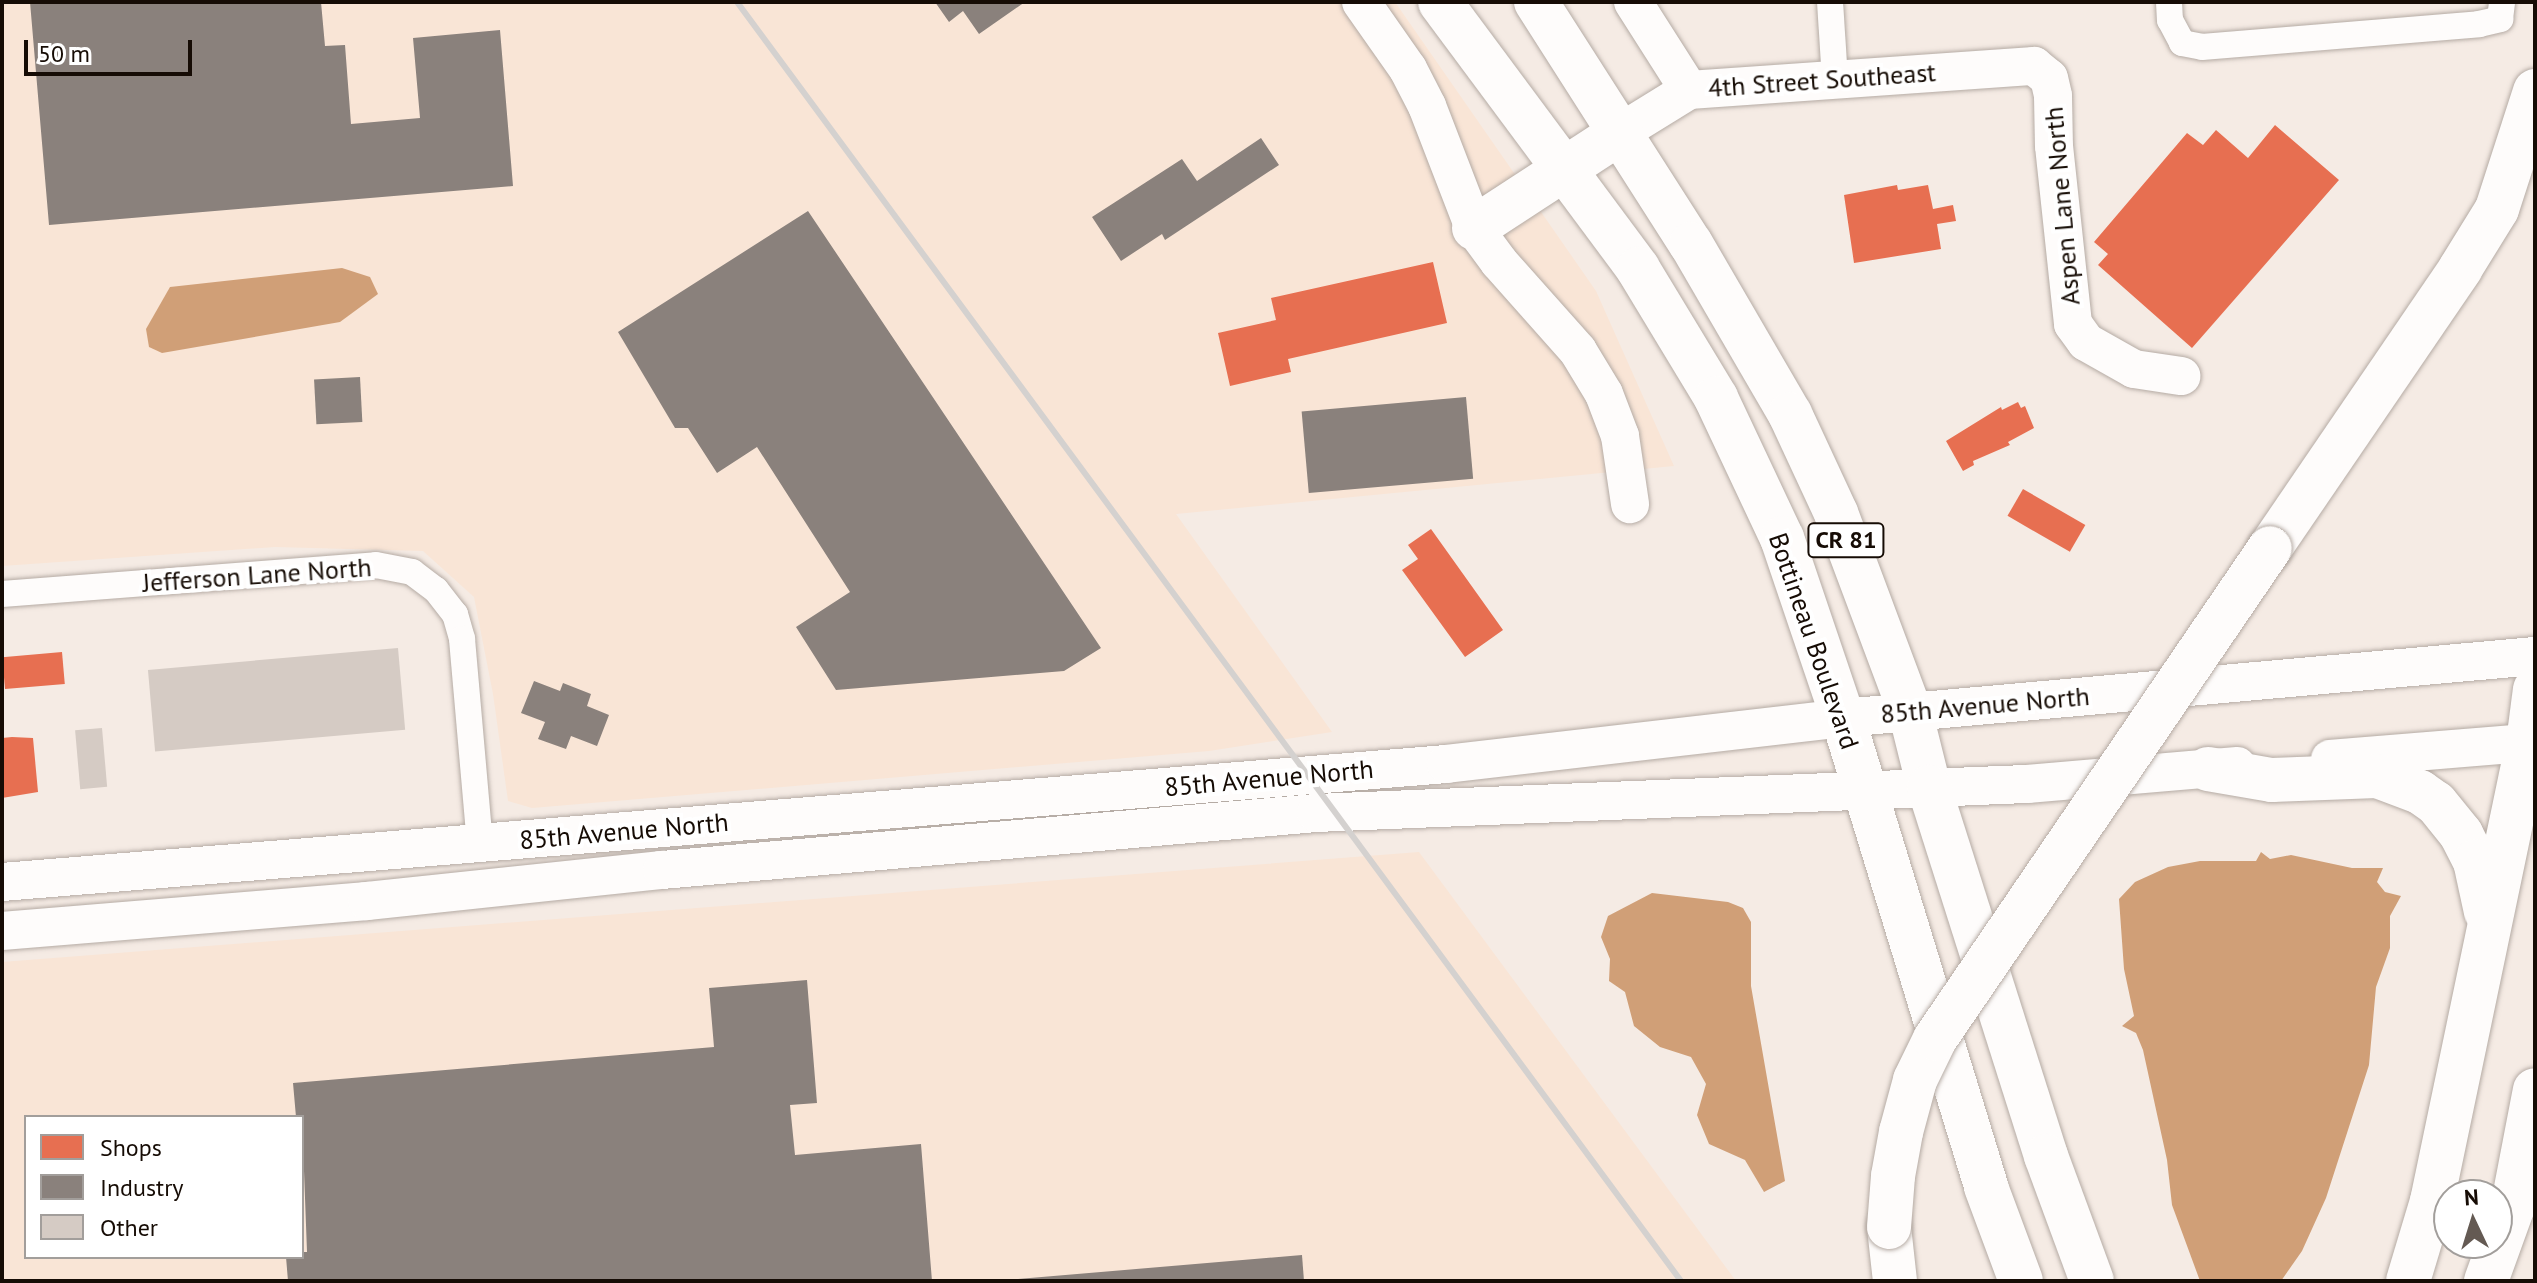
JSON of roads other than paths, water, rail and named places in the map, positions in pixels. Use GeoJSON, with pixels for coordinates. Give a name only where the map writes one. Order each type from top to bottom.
{"type":"FeatureCollection","features":[{"type":"Feature","properties":{"kind":"highway","name":"Bottineau Boulevard"},"geometry":{"type":"LineString","coordinates":[[1440,2],[1638,269],[1716,398],[1782,538],[1843,718],[1986,1187],[2021,1281]]}},
{"type":"Feature","properties":{"kind":"highway","name":"CR 81"},"geometry":{"type":"LineString","coordinates":[[1536,2],[1621,132],[1790,414],[1836,513],[1910,711],[1929,787],[2046,1156],[2092,1281]]}},
{"type":"Feature","properties":{"kind":"highway"},"geometry":{"type":"LineString","coordinates":[[1895,1281],[1889,1227],[1893,1176],[1915,1080],[1935,1039],[2460,269],[2497,209],[2535,91]]}},
{"type":"Feature","properties":{"kind":"highway"},"geometry":{"type":"LineString","coordinates":[[1474,228],[1621,132]]}},
{"type":"Feature","properties":{"kind":"highway"},"geometry":{"type":"LineString","coordinates":[[2408,1281],[2432,1201],[2531,743],[2535,689]]}},
{"type":"Feature","properties":{"kind":"highway"},"geometry":{"type":"LineString","coordinates":[[2208,769],[2272,780],[2377,776],[2420,792],[2449,816],[2475,861],[2489,929]]}},
{"type":"Feature","properties":{"kind":"highway"},"geometry":{"type":"LineString","coordinates":[[2486,1281],[2512,1209],[2535,1090]]}},
{"type":"Feature","properties":{"kind":"main road"},"geometry":{"type":"LineString","coordinates":[[1361,2],[1414,81],[1474,228],[1578,351],[1604,394],[1620,436],[1630,504]]}},
{"type":"Feature","properties":{"kind":"main road"},"geometry":{"type":"LineString","coordinates":[[1633,2],[1689,90]]}},
{"type":"Feature","properties":{"kind":"main road","name":"4th Street Southeast"},"geometry":{"type":"LineString","coordinates":[[1621,132],[1689,90],[2034,66]]}},
{"type":"Feature","properties":{"kind":"main road","name":"Aspen Lane North"},"geometry":{"type":"LineString","coordinates":[[2034,66],[2049,78],[2053,96],[2054,146],[2073,324],[2086,342],[2134,369],[2181,376]]}},
{"type":"Feature","properties":{"kind":"main road","name":"85th Avenue North"},"geometry":{"type":"LineString","coordinates":[[2,882],[1446,764],[1910,711],[2535,656]]}},
{"type":"Feature","properties":{"kind":"main road","name":"85th Avenue North"},"geometry":{"type":"LineString","coordinates":[[2,931],[367,901],[1000,839],[1335,812],[1864,791],[2208,769],[2531,743]]}},
{"type":"Feature","properties":{"kind":"main road"},"geometry":{"type":"LineString","coordinates":[[996,800],[1000,839]]}},
{"type":"Feature","properties":{"kind":"main road"},"geometry":{"type":"LineString","coordinates":[[829,814],[833,854]]}},
{"type":"Feature","properties":{"kind":"street"},"geometry":{"type":"LineString","coordinates":[[1830,2],[1835,79]]}},
{"type":"Feature","properties":{"kind":"street"},"geometry":{"type":"LineString","coordinates":[[2169,2],[2170,20],[2182,43],[2202,47],[2501,11]]}},
{"type":"Feature","properties":{"kind":"street","name":"Jefferson Lane North"},"geometry":{"type":"LineString","coordinates":[[2,594],[362,565],[412,572],[436,590],[455,614],[462,639],[480,844]]}},
{"type":"Feature","properties":{"kind":"railway"},"geometry":{"type":"LineString","coordinates":[[737,2],[1681,1281]]}}]}
